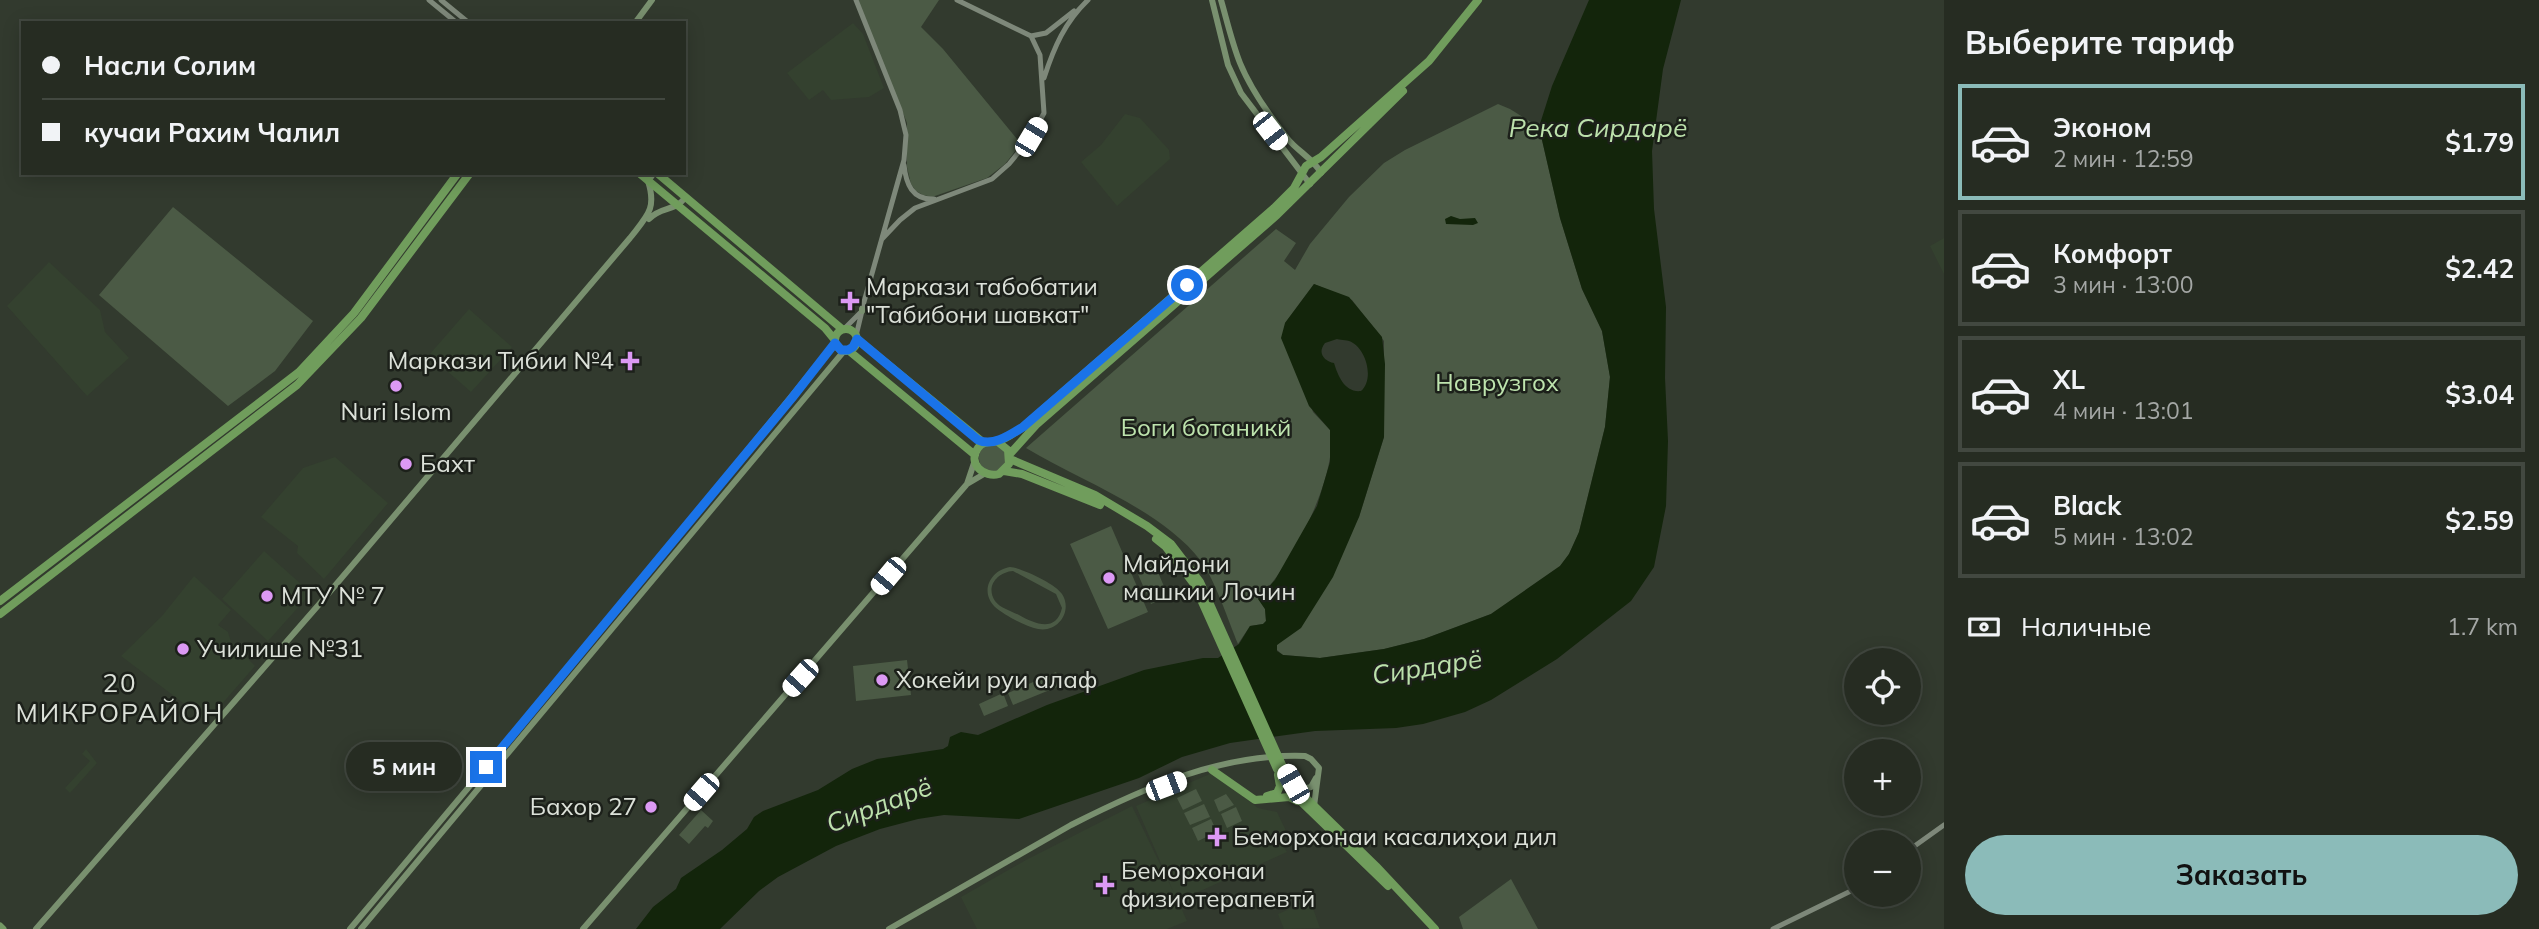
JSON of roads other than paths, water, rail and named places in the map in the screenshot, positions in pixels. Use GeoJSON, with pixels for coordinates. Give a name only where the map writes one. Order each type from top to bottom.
{"type":"FeatureCollection","features":[{"type":"Feature","properties":{"kind":"highway"},"geometry":{"type":"LineString","coordinates":[[1004,471],[1010,457],[1036,425],[1310,184],[1429,61],[1478,0]]}},
{"type":"Feature","properties":{"kind":"highway"},"geometry":{"type":"LineString","coordinates":[[1197,583],[1166,547],[1147,532],[1094,501],[1022,474],[1004,471],[994,476],[984,474],[976,466],[978,448],[984,443],[998,442],[1023,427],[1275,208],[1294,188],[1306,166],[1411,80],[1450,44],[1484,0]]}},
{"type":"Feature","properties":{"kind":"highway"},"geometry":{"type":"LineString","coordinates":[[0,601],[299,372],[355,313],[457,175]]}},
{"type":"Feature","properties":{"kind":"highway"},"geometry":{"type":"LineString","coordinates":[[0,614],[289,392],[362,318],[469,175]]}},
{"type":"Feature","properties":{"kind":"highway"},"geometry":{"type":"LineString","coordinates":[[641,175],[825,328],[838,348],[846,350],[963,444],[975,458]]}},
{"type":"Feature","properties":{"kind":"highway"},"geometry":{"type":"LineString","coordinates":[[657,175],[844,329],[852,331],[984,443]]}},
{"type":"Feature","properties":{"kind":"highway"},"geometry":{"type":"LineString","coordinates":[[728,248],[729,241],[736,239]]}},
{"type":"Feature","properties":{"kind":"highway"},"geometry":{"type":"LineString","coordinates":[[748,265],[754,262],[755,255]]}},
{"type":"Feature","properties":{"kind":"highway"},"geometry":{"type":"LineString","coordinates":[[835,341],[837,333],[844,329]]}},
{"type":"Feature","properties":{"kind":"highway"},"geometry":{"type":"LineString","coordinates":[[846,350],[853,347],[856,337]]}},
{"type":"Feature","properties":{"kind":"highway"},"geometry":{"type":"LineString","coordinates":[[998,442],[1005,447],[1010,457],[1095,495],[1147,526],[1171,544],[1197,583],[1294,795],[1432,929]]}},
{"type":"Feature","properties":{"kind":"highway"},"geometry":{"type":"LineString","coordinates":[[143,492],[154,497]]}},
{"type":"Feature","properties":{"kind":"highway"},"geometry":{"type":"LineString","coordinates":[[143,492],[146,503]]}},
{"type":"Feature","properties":{"kind":"highway"},"geometry":{"type":"LineString","coordinates":[[34,575],[41,583]]}},
{"type":"Feature","properties":{"kind":"highway"},"geometry":{"type":"LineString","coordinates":[[1215,768],[1262,797],[1277,793],[1280,786],[1280,768]]}},
{"type":"Feature","properties":{"kind":"highway"},"geometry":{"type":"LineString","coordinates":[[1215,768],[1255,800],[1289,797],[1303,803]]}},
{"type":"Feature","properties":{"kind":"highway"},"geometry":{"type":"LineString","coordinates":[[1280,768],[1298,790],[1376,866],[1432,929]]}},
{"type":"Feature","properties":{"kind":"main road"},"geometry":{"type":"LineString","coordinates":[[636,21],[652,0]]}},
{"type":"Feature","properties":{"kind":"main road"},"geometry":{"type":"LineString","coordinates":[[1212,0],[1228,65],[1237,84],[1310,184]]}},
{"type":"Feature","properties":{"kind":"main road"},"geometry":{"type":"LineString","coordinates":[[1221,0],[1239,61],[1248,80],[1288,139],[1321,173]]}},
{"type":"Feature","properties":{"kind":"main road"},"geometry":{"type":"LineString","coordinates":[[36,929],[351,567],[630,237],[651,210],[653,201],[648,181],[653,175]]}},
{"type":"Feature","properties":{"kind":"main road"},"geometry":{"type":"LineString","coordinates":[[630,237],[656,211],[678,207],[685,198]]}},
{"type":"Feature","properties":{"kind":"main road"},"geometry":{"type":"LineString","coordinates":[[351,929],[623,603],[835,341]]}},
{"type":"Feature","properties":{"kind":"main road"},"geometry":{"type":"LineString","coordinates":[[360,929],[846,350]]}},
{"type":"Feature","properties":{"kind":"main road"},"geometry":{"type":"LineString","coordinates":[[967,484],[975,458]]}},
{"type":"Feature","properties":{"kind":"main road"},"geometry":{"type":"LineString","coordinates":[[583,929],[967,484],[984,474]]}},
{"type":"Feature","properties":{"kind":"main road"},"geometry":{"type":"LineString","coordinates":[[892,929],[1100,810],[1187,773],[1305,756],[1319,768],[1316,808]]}},
{"type":"Feature","properties":{"kind":"main road"},"geometry":{"type":"LineString","coordinates":[[1215,768],[1293,758],[1304,759],[1315,766],[1316,777],[1311,787],[1298,790]]}},
{"type":"Feature","properties":{"kind":"street"},"geometry":{"type":"LineString","coordinates":[[429,0],[455,21]]}},
{"type":"Feature","properties":{"kind":"street"},"geometry":{"type":"LineString","coordinates":[[441,0],[467,21]]}},
{"type":"Feature","properties":{"kind":"street"},"geometry":{"type":"LineString","coordinates":[[856,0],[901,110],[906,135],[905,176],[911,190],[921,198],[941,199]]}},
{"type":"Feature","properties":{"kind":"street"},"geometry":{"type":"LineString","coordinates":[[882,239],[908,212],[992,179],[1021,151],[1044,113],[1038,48],[1031,36],[957,0]]}},
{"type":"Feature","properties":{"kind":"street"},"geometry":{"type":"LineString","coordinates":[[1031,36],[1046,33],[1088,0]]}},
{"type":"Feature","properties":{"kind":"street"},"geometry":{"type":"LineString","coordinates":[[1043,81],[1055,44],[1076,12],[1088,0]]}},
{"type":"Feature","properties":{"kind":"street"},"geometry":{"type":"LineString","coordinates":[[856,337],[904,160]]}},
{"type":"Feature","properties":{"kind":"street"},"geometry":{"type":"LineString","coordinates":[[844,329],[862,310]]}},
{"type":"Feature","properties":{"kind":"street"},"geometry":{"type":"LineString","coordinates":[[1921,841],[1944,825]]}},
{"type":"Feature","properties":{"kind":"street"},"geometry":{"type":"LineString","coordinates":[[1773,929],[1844,894]]}},
{"type":"Feature","properties":{"kind":"water","name":"Река Сирдарё"},"geometry":{"type":"Polygon","coordinates":[[[1589,0],[1681,0],[1663,69],[1652,151],[1654,209],[1666,307],[1666,506],[1654,567],[1631,601],[1557,659],[1491,700],[1465,712],[1423,724],[1396,728],[1315,731],[1230,743],[1182,757],[1139,778],[1019,819],[944,815],[918,819],[880,829],[836,846],[778,877],[759,891],[720,929],[636,929],[653,907],[676,889],[681,878],[722,850],[763,811],[818,790],[852,769],[877,759],[943,749],[948,746],[950,737],[961,732],[978,735],[1047,705],[1144,670],[1203,658],[1218,658],[1239,644],[1250,626],[1263,624],[1266,621],[1265,609],[1258,599],[1275,580],[1317,506],[1330,462],[1330,430],[1309,406],[1281,338],[1285,323],[1314,284],[1349,297],[1382,337],[1385,364],[1384,437],[1359,517],[1333,577],[1301,628],[1277,645],[1277,651],[1283,655],[1320,658],[1384,649],[1424,639],[1491,614],[1560,566],[1579,532],[1605,427],[1610,377],[1602,331],[1582,289],[1560,218],[1539,127],[1552,86],[1589,0]],[[1337,339],[1325,343],[1323,356],[1334,363],[1346,386],[1361,391],[1365,386],[1368,371],[1364,356],[1355,344],[1337,339]]]}},
{"type":"Feature","properties":{"kind":"water"},"geometry":{"type":"Polygon","coordinates":[[[1451,216],[1460,219],[1475,218],[1478,223],[1446,224],[1445,219],[1451,216]]]}},
{"type":"Feature","properties":{"kind":"place","name":"Маркази табобатии \"Табибони шавкат\""},"geometry":{"type":"Point","coordinates":[850,301]}},
{"type":"Feature","properties":{"kind":"place","name":"Маркази Тибии №4"},"geometry":{"type":"Point","coordinates":[630,361]}},
{"type":"Feature","properties":{"kind":"place","name":"Nuri Islom"},"geometry":{"type":"Point","coordinates":[396,386]}},
{"type":"Feature","properties":{"kind":"place","name":"Бахт"},"geometry":{"type":"Point","coordinates":[406,464]}},
{"type":"Feature","properties":{"kind":"place","name":"Майдони машкии Лочин"},"geometry":{"type":"Point","coordinates":[1109,578]}},
{"type":"Feature","properties":{"kind":"place","name":"МТУ № 7"},"geometry":{"type":"Point","coordinates":[267,596]}},
{"type":"Feature","properties":{"kind":"place","name":"Училише №31"},"geometry":{"type":"Point","coordinates":[183,649]}},
{"type":"Feature","properties":{"kind":"place","name":"Хокейи руи алаф"},"geometry":{"type":"Point","coordinates":[882,680]}},
{"type":"Feature","properties":{"kind":"place","name":"Бахор 27"},"geometry":{"type":"Point","coordinates":[651,807]}},
{"type":"Feature","properties":{"kind":"place","name":"Беморхонаи касалиҳои дил"},"geometry":{"type":"Point","coordinates":[1217,837]}},
{"type":"Feature","properties":{"kind":"place","name":"Беморхонаи физиотерапевтӣ"},"geometry":{"type":"Point","coordinates":[1105,885]}},
{"type":"Feature","properties":{"kind":"district","name":"20 МИКРОРАЙОН"},"geometry":{"type":"Point","coordinates":[120,698]}},
{"type":"Feature","properties":{"kind":"park label","name":"Наврузгох"},"geometry":{"type":"Point","coordinates":[1497,383]}},
{"type":"Feature","properties":{"kind":"park label","name":"Боги ботаникй"},"geometry":{"type":"Point","coordinates":[1206,428]}},
{"type":"Feature","properties":{"kind":"water label","name":"Сирдарё"},"geometry":{"type":"Point","coordinates":[1427,667]}},
{"type":"Feature","properties":{"kind":"water label","name":"Сирдарё"},"geometry":{"type":"Point","coordinates":[879,805]}}]}
